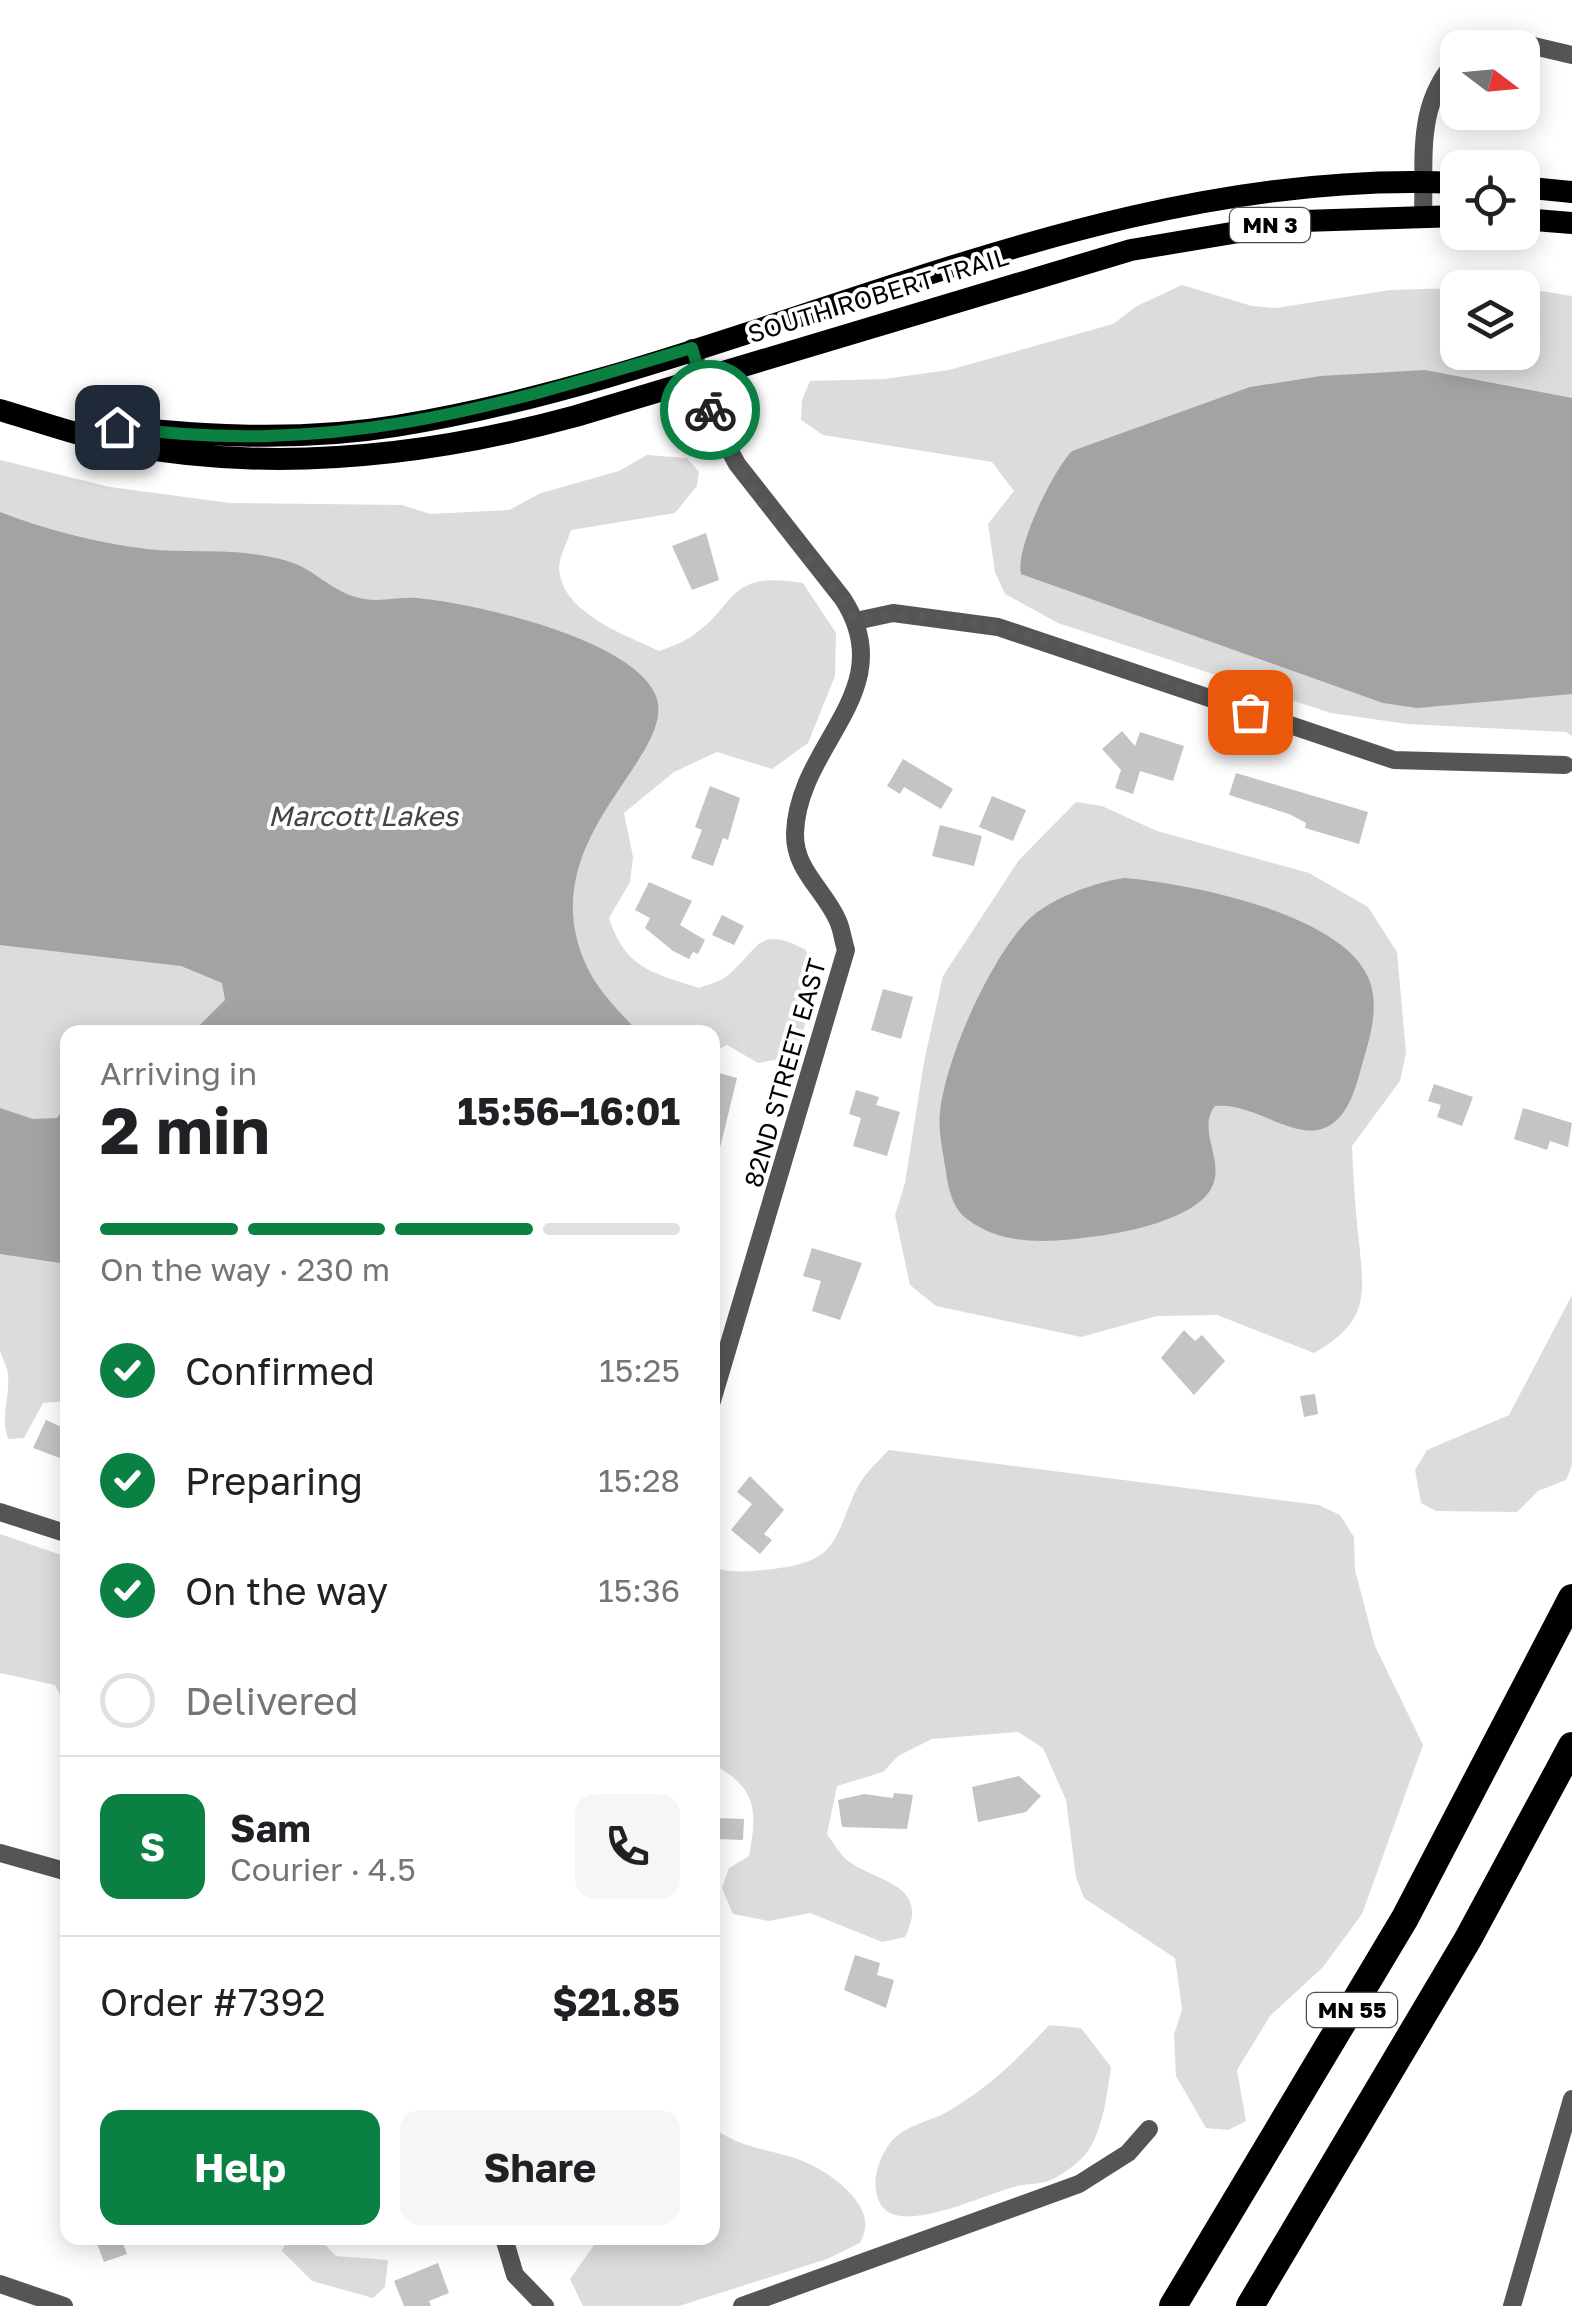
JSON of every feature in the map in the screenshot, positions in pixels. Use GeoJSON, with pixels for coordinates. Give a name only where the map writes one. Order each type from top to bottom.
{"type":"FeatureCollection","features":[{"type":"Feature","properties":{"kind":"highway","name":"MN 55"},"geometry":{"type":"LineString","coordinates":[[1174,2306],[1405,1918],[1572,1596]]}},
{"type":"Feature","properties":{"kind":"highway","name":"MN 55"},"geometry":{"type":"LineString","coordinates":[[1250,2306],[1468,1940],[1571,1749]]}},
{"type":"Feature","properties":{"kind":"main road","name":"SOUTH ROBERT TRAIL"},"geometry":{"type":"LineString","coordinates":[[24,417],[228,437],[348,432],[478,410],[1124,219],[1284,192],[1440,183]]}},
{"type":"Feature","properties":{"kind":"main road"},"geometry":{"type":"LineString","coordinates":[[1540,189],[1572,192]]}},
{"type":"Feature","properties":{"kind":"main road","name":"SOUTH ROBERT TRAIL"},"geometry":{"type":"LineString","coordinates":[[0,410],[93,438],[161,451],[238,458],[327,458],[483,439],[1131,250],[1303,221],[1440,215]]}},
{"type":"Feature","properties":{"kind":"main road"},"geometry":{"type":"LineString","coordinates":[[1540,221],[1572,224]]}},
{"type":"Feature","properties":{"kind":"street"},"geometry":{"type":"LineString","coordinates":[[1540,48],[1572,55]]}},
{"type":"Feature","properties":{"kind":"street"},"geometry":{"type":"LineString","coordinates":[[1423,215],[1427,109],[1440,81]]}},
{"type":"Feature","properties":{"kind":"street"},"geometry":{"type":"LineString","coordinates":[[692,348],[713,419],[737,464],[856,621],[893,613],[998,627],[1394,760],[1565,765]]}},
{"type":"Feature","properties":{"kind":"street","name":"82ND STREET EAST"},"geometry":{"type":"LineString","coordinates":[[720,1374],[846,950],[838,920],[799,863],[794,838],[804,786],[858,680],[862,645],[856,621]]}},
{"type":"Feature","properties":{"kind":"street"},"geometry":{"type":"LineString","coordinates":[[0,1512],[60,1531]]}},
{"type":"Feature","properties":{"kind":"street"},"geometry":{"type":"LineString","coordinates":[[0,1853],[60,1870]]}},
{"type":"Feature","properties":{"kind":"street"},"geometry":{"type":"LineString","coordinates":[[1512,2306],[1572,2099]]}},
{"type":"Feature","properties":{"kind":"street"},"geometry":{"type":"LineString","coordinates":[[742,2306],[1079,2184],[1128,2153],[1149,2128]]}},
{"type":"Feature","properties":{"kind":"street"},"geometry":{"type":"LineString","coordinates":[[506,2245],[515,2275],[545,2306]]}},
{"type":"Feature","properties":{"kind":"street"},"geometry":{"type":"LineString","coordinates":[[0,2284],[64,2306]]}},
{"type":"Feature","properties":{"kind":"shaded area"},"geometry":{"type":"Polygon","coordinates":[[[1182,285],[1252,306],[1276,308],[1390,290],[1440,289],[1440,370],[1540,370],[1540,291],[1572,296],[1572,736],[1566,732],[1407,724],[1331,713],[1058,623],[1005,594],[995,572],[988,524],[1014,491],[992,462],[823,435],[801,420],[802,400],[810,381],[884,379],[949,370],[1113,324],[1137,306],[1182,285]]]}},
{"type":"Feature","properties":{"kind":"shaded area","name":"Marcott Lakes"},"geometry":{"type":"Polygon","coordinates":[[[647,455],[687,458],[699,472],[697,486],[675,513],[571,530],[559,568],[571,598],[583,610],[613,630],[659,651],[705,626],[745,586],[777,580],[803,583],[836,633],[835,676],[808,743],[772,769],[717,752],[674,772],[624,813],[633,857],[630,882],[609,918],[623,948],[633,959],[655,973],[699,988],[725,977],[768,940],[778,939],[806,950],[817,984],[801,1038],[785,1058],[758,1063],[727,1045],[720,1048],[720,1025],[60,1025],[60,1402],[43,1403],[24,1438],[8,1439],[8,1375],[0,1351],[0,460],[110,487],[230,503],[402,505],[430,514],[509,510],[541,493],[619,471],[647,455]]]}},
{"type":"Feature","properties":{"kind":"shaded area"},"geometry":{"type":"Polygon","coordinates":[[[1076,802],[1102,806],[1157,831],[1309,873],[1368,907],[1397,952],[1406,1053],[1400,1081],[1352,1146],[1362,1272],[1360,1303],[1346,1329],[1314,1353],[1217,1315],[1157,1316],[1081,1337],[936,1306],[910,1285],[895,1215],[905,1183],[924,1062],[943,976],[1019,860],[1076,802]]]}},
{"type":"Feature","properties":{"kind":"shaded area"},"geometry":{"type":"Polygon","coordinates":[[[1572,1295],[1572,1465],[1566,1480],[1538,1491],[1517,1512],[1436,1511],[1421,1503],[1415,1470],[1427,1450],[1509,1415],[1572,1295]]]}},
{"type":"Feature","properties":{"kind":"shaded area"},"geometry":{"type":"Polygon","coordinates":[[[889,1450],[1319,1505],[1340,1515],[1354,1537],[1355,1570],[1375,1646],[1423,1745],[1362,1914],[1323,1967],[1270,2016],[1237,2070],[1246,2121],[1228,2130],[1206,2128],[1176,2076],[1174,2035],[1182,2009],[1175,1958],[1084,1898],[1076,1877],[1066,1800],[1043,1748],[1018,1732],[932,1739],[898,1756],[883,1772],[837,1786],[827,1834],[847,1860],[906,1895],[911,1919],[905,1937],[882,1942],[810,1913],[769,1921],[733,1914],[722,1888],[729,1868],[749,1856],[753,1813],[746,1791],[720,1768],[720,1569],[773,1569],[810,1561],[821,1554],[836,1536],[855,1492],[889,1450]]]}},
{"type":"Feature","properties":{"kind":"shaded area"},"geometry":{"type":"Polygon","coordinates":[[[0,1534],[60,1555],[60,1694],[55,1685],[0,1673],[0,1534]]]}},
{"type":"Feature","properties":{"kind":"shaded area"},"geometry":{"type":"Polygon","coordinates":[[[1049,2025],[1081,2028],[1111,2067],[1100,2125],[1085,2155],[1051,2180],[1018,2186],[925,2215],[891,2214],[881,2205],[876,2189],[882,2156],[891,2142],[909,2128],[974,2095],[1049,2025]]]}},
{"type":"Feature","properties":{"kind":"shaded area"},"geometry":{"type":"Polygon","coordinates":[[[720,2132],[814,2166],[851,2194],[863,2212],[865,2230],[860,2243],[827,2259],[679,2306],[583,2306],[570,2279],[594,2245],[720,2245],[720,2132]]]}},
{"type":"Feature","properties":{"kind":"shaded area"},"geometry":{"type":"Polygon","coordinates":[[[284,2245],[326,2245],[336,2256],[388,2260],[385,2287],[373,2298],[312,2281],[282,2251],[284,2245]]]}},
{"type":"Feature","properties":{"kind":"water"},"geometry":{"type":"Polygon","coordinates":[[[1425,370],[1572,398],[1572,694],[1417,708],[1383,703],[1021,574],[1024,547],[1037,510],[1072,451],[1250,387],[1321,376],[1425,370]]]}},
{"type":"Feature","properties":{"kind":"water","name":"Marcott Lakes"},"geometry":{"type":"Polygon","coordinates":[[[0,512],[54,530],[129,546],[280,559],[364,599],[417,598],[511,616],[585,641],[617,657],[642,676],[656,696],[657,720],[646,746],[589,841],[576,879],[574,921],[587,967],[632,1025],[200,1025],[225,1000],[222,983],[181,966],[0,945],[0,512]]]}},
{"type":"Feature","properties":{"kind":"water"},"geometry":{"type":"Polygon","coordinates":[[[1124,878],[1186,887],[1262,906],[1331,938],[1355,958],[1370,982],[1374,1005],[1355,1090],[1341,1116],[1317,1130],[1293,1128],[1242,1109],[1215,1106],[1208,1126],[1216,1170],[1214,1181],[1200,1201],[1174,1217],[1126,1231],[1064,1240],[1030,1241],[997,1235],[962,1215],[947,1178],[940,1112],[960,1037],[985,983],[1028,920],[1073,893],[1124,878]]]}},
{"type":"Feature","properties":{"kind":"water"},"geometry":{"type":"Polygon","coordinates":[[[0,1108],[33,1119],[57,1118],[60,1114],[60,1263],[0,1254],[0,1108]]]}},
{"type":"Feature","properties":{"kind":"building"},"geometry":{"type":"Polygon","coordinates":[[[706,533],[719,580],[692,590],[672,546],[706,533]]]}},
{"type":"Feature","properties":{"kind":"building"},"geometry":{"type":"Polygon","coordinates":[[[1122,731],[1135,746],[1140,732],[1184,746],[1173,781],[1140,771],[1133,794],[1115,788],[1121,770],[1102,749],[1122,731]]]}},
{"type":"Feature","properties":{"kind":"building"},"geometry":{"type":"Polygon","coordinates":[[[903,759],[953,789],[941,809],[904,787],[900,794],[887,786],[903,759]]]}},
{"type":"Feature","properties":{"kind":"building"},"geometry":{"type":"Polygon","coordinates":[[[1236,773],[1368,812],[1359,844],[1305,828],[1306,823],[1289,814],[1229,795],[1236,773]]]}},
{"type":"Feature","properties":{"kind":"building"},"geometry":{"type":"Polygon","coordinates":[[[710,786],[740,798],[728,840],[723,838],[713,866],[691,858],[702,830],[695,827],[710,786]]]}},
{"type":"Feature","properties":{"kind":"building"},"geometry":{"type":"Polygon","coordinates":[[[992,796],[1026,810],[1013,841],[979,827],[992,796]]]}},
{"type":"Feature","properties":{"kind":"building"},"geometry":{"type":"Polygon","coordinates":[[[940,825],[982,836],[974,866],[932,856],[940,825]]]}},
{"type":"Feature","properties":{"kind":"building"},"geometry":{"type":"Polygon","coordinates":[[[649,882],[692,901],[680,925],[705,940],[698,954],[693,952],[689,959],[645,928],[650,918],[635,910],[649,882]]]}},
{"type":"Feature","properties":{"kind":"building"},"geometry":{"type":"Polygon","coordinates":[[[722,915],[744,926],[734,945],[712,935],[722,915]]]}},
{"type":"Feature","properties":{"kind":"building"},"geometry":{"type":"Polygon","coordinates":[[[883,989],[913,997],[901,1039],[871,1030],[883,989]]]}},
{"type":"Feature","properties":{"kind":"building"},"geometry":{"type":"Polygon","coordinates":[[[720,1073],[737,1078],[720,1148],[720,1073]]]}},
{"type":"Feature","properties":{"kind":"building"},"geometry":{"type":"Polygon","coordinates":[[[1434,1084],[1473,1097],[1462,1126],[1437,1117],[1441,1105],[1428,1101],[1434,1084]]]}},
{"type":"Feature","properties":{"kind":"building"},"geometry":{"type":"Polygon","coordinates":[[[856,1090],[879,1097],[876,1105],[900,1112],[887,1156],[853,1146],[861,1118],[849,1114],[856,1090]]]}},
{"type":"Feature","properties":{"kind":"building"},"geometry":{"type":"Polygon","coordinates":[[[1523,1108],[1572,1123],[1568,1147],[1550,1141],[1547,1150],[1514,1139],[1523,1108]]]}},
{"type":"Feature","properties":{"kind":"building"},"geometry":{"type":"Polygon","coordinates":[[[812,1248],[862,1263],[840,1320],[812,1311],[821,1281],[803,1276],[812,1248]]]}},
{"type":"Feature","properties":{"kind":"building"},"geometry":{"type":"Polygon","coordinates":[[[1184,1330],[1195,1341],[1202,1335],[1225,1361],[1194,1395],[1161,1358],[1184,1330]]]}},
{"type":"Feature","properties":{"kind":"building"},"geometry":{"type":"Polygon","coordinates":[[[1315,1394],[1318,1414],[1304,1417],[1300,1396],[1315,1394]]]}},
{"type":"Feature","properties":{"kind":"building"},"geometry":{"type":"Polygon","coordinates":[[[46,1420],[60,1426],[60,1458],[33,1448],[46,1420]]]}},
{"type":"Feature","properties":{"kind":"building"},"geometry":{"type":"Polygon","coordinates":[[[750,1476],[784,1510],[764,1534],[772,1540],[760,1554],[731,1530],[752,1504],[737,1492],[750,1476]]]}},
{"type":"Feature","properties":{"kind":"building"},"geometry":{"type":"Polygon","coordinates":[[[1019,1776],[1041,1796],[1026,1812],[978,1822],[972,1787],[1019,1776]]]}},
{"type":"Feature","properties":{"kind":"building"},"geometry":{"type":"Polygon","coordinates":[[[894,1793],[913,1795],[907,1829],[842,1827],[838,1800],[864,1794],[893,1798],[894,1793]]]}},
{"type":"Feature","properties":{"kind":"building"},"geometry":{"type":"Polygon","coordinates":[[[720,1818],[744,1819],[743,1840],[720,1839],[720,1818]]]}},
{"type":"Feature","properties":{"kind":"building"},"geometry":{"type":"Polygon","coordinates":[[[855,1955],[880,1963],[877,1975],[894,1980],[886,2008],[844,1990],[855,1955]]]}},
{"type":"Feature","properties":{"kind":"building"},"geometry":{"type":"Polygon","coordinates":[[[98,2245],[124,2245],[127,2254],[104,2262],[98,2245]]]}},
{"type":"Feature","properties":{"kind":"building"},"geometry":{"type":"Polygon","coordinates":[[[438,2263],[449,2293],[429,2301],[431,2306],[404,2306],[394,2281],[438,2263]]]}},
{"type":"Feature","properties":{"kind":"way so far"},"geometry":{"type":"LineString","coordinates":[[710,410],[737,464],[769,511],[817,566],[856,621],[893,613],[998,627],[1250,712]]}},
{"type":"Feature","properties":{"kind":"route"},"geometry":{"type":"LineString","coordinates":[[117,427],[228,437],[311,436],[395,426],[519,400],[692,348],[710,410]]}}]}
